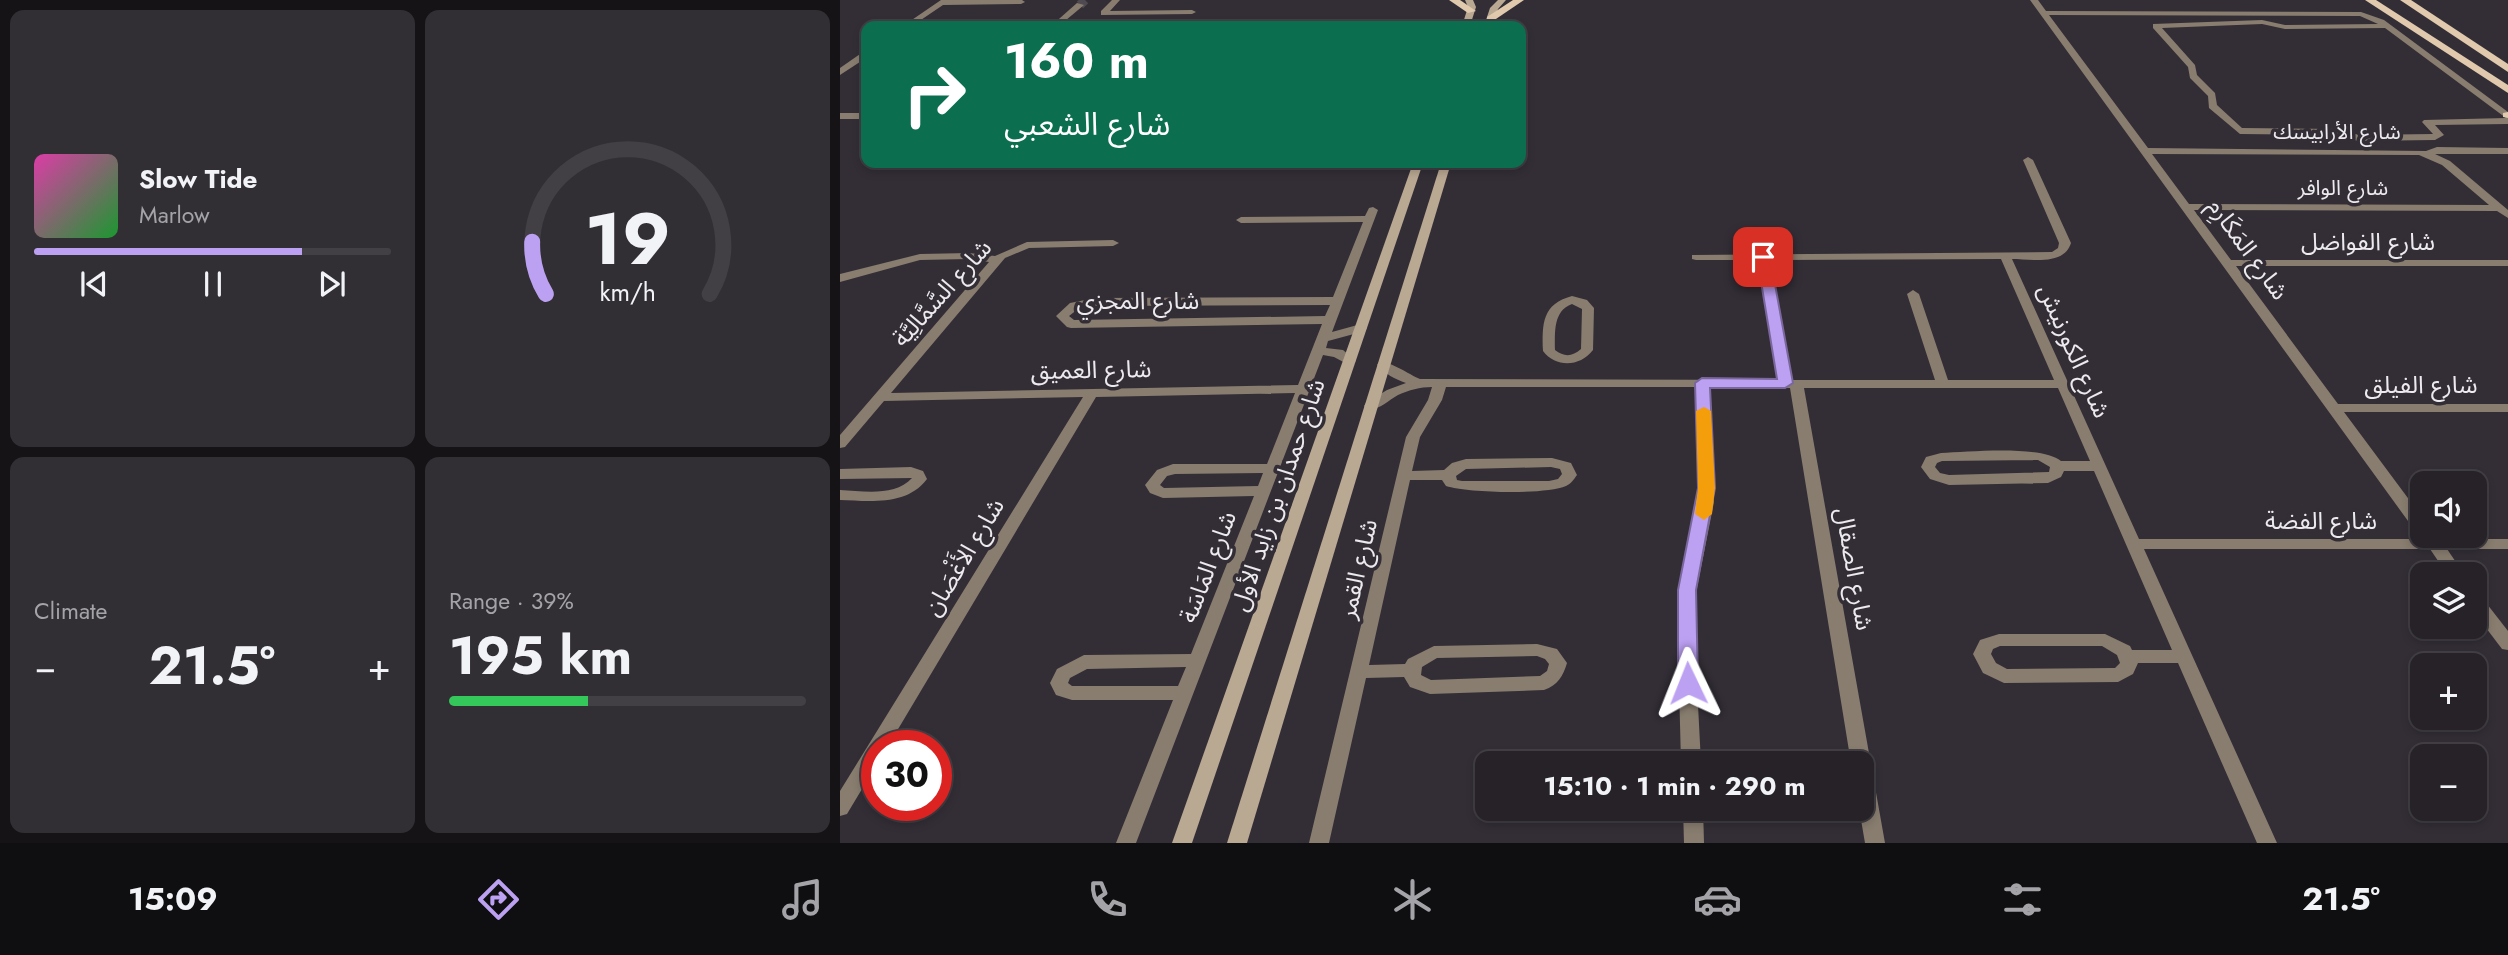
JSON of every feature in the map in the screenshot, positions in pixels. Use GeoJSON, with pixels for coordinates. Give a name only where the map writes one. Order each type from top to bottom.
{"type":"FeatureCollection","features":[{"type":"Feature","properties":{"kind":"main road"},"geometry":{"type":"LineString","coordinates":[[1454,0],[1470,5]]}},
{"type":"Feature","properties":{"kind":"main road"},"geometry":{"type":"LineString","coordinates":[[1490,21],[1502,0]]}},
{"type":"Feature","properties":{"kind":"main road"},"geometry":{"type":"LineString","coordinates":[[1490,21],[1519,0]]}},
{"type":"Feature","properties":{"kind":"main road"},"geometry":{"type":"LineString","coordinates":[[2370,0],[2508,90]]}},
{"type":"Feature","properties":{"kind":"main road"},"geometry":{"type":"LineString","coordinates":[[2405,0],[2508,69]]}},
{"type":"Feature","properties":{"kind":"main road"},"geometry":{"type":"LineString","coordinates":[[2423,0],[2421,7],[2432,20]]}},
{"type":"Feature","properties":{"kind":"main road"},"geometry":{"type":"LineString","coordinates":[[2358,2],[2398,16]]}},
{"type":"Feature","properties":{"kind":"main road","name":"شارع حمدان بن زايد الأول"},"geometry":{"type":"LineString","coordinates":[[1182,843],[1416,168]]}},
{"type":"Feature","properties":{"kind":"main road"},"geometry":{"type":"LineString","coordinates":[[1237,843],[1444,168]]}},
{"type":"Feature","properties":{"kind":"street"},"geometry":{"type":"LineString","coordinates":[[1116,0],[1104,13],[1192,12]]}},
{"type":"Feature","properties":{"kind":"street","name":"شارع المَكَارِم"},"geometry":{"type":"LineString","coordinates":[[2034,0],[2410,511]]}},
{"type":"Feature","properties":{"kind":"street"},"geometry":{"type":"LineString","coordinates":[[915,21],[944,2],[1021,2]]}},
{"type":"Feature","properties":{"kind":"street"},"geometry":{"type":"LineString","coordinates":[[1160,13],[1176,3],[1178,12]]}},
{"type":"Feature","properties":{"kind":"street"},"geometry":{"type":"LineString","coordinates":[[1061,21],[1080,5]]}},
{"type":"Feature","properties":{"kind":"street"},"geometry":{"type":"LineString","coordinates":[[2043,13],[2350,12],[2367,15],[2386,26],[2508,121]]}},
{"type":"Feature","properties":{"kind":"street"},"geometry":{"type":"LineString","coordinates":[[1135,21],[1144,13]]}},
{"type":"Feature","properties":{"kind":"street"},"geometry":{"type":"LineString","coordinates":[[2386,26],[2285,27],[2266,23],[2156,26],[2192,67],[2193,76],[2212,95],[2212,106],[2240,131],[2335,132],[2358,138],[2435,137],[2439,135],[2427,122],[2505,117]]}},
{"type":"Feature","properties":{"kind":"street"},"geometry":{"type":"LineString","coordinates":[[840,72],[861,57]]}},
{"type":"Feature","properties":{"kind":"street"},"geometry":{"type":"LineString","coordinates":[[840,116],[861,116]]}},
{"type":"Feature","properties":{"kind":"street"},"geometry":{"type":"LineString","coordinates":[[2505,117],[2508,130]]}},
{"type":"Feature","properties":{"kind":"street","name":"شارع الأرابيسك"},"geometry":{"type":"LineString","coordinates":[[2145,151],[2407,150],[2427,154],[2446,163],[2504,212]]}},
{"type":"Feature","properties":{"kind":"street"},"geometry":{"type":"LineString","coordinates":[[2427,154],[2437,150],[2508,151]]}},
{"type":"Feature","properties":{"kind":"street"},"geometry":{"type":"LineString","coordinates":[[1696,257],[2047,256],[2064,247],[2028,160]]}},
{"type":"Feature","properties":{"kind":"street","name":"شارع الوافر"},"geometry":{"type":"LineString","coordinates":[[2186,207],[2504,212]]}},
{"type":"Feature","properties":{"kind":"street","name":"شارع المَاسَة"},"geometry":{"type":"LineString","coordinates":[[1126,843],[1371,215],[1241,220]]}},
{"type":"Feature","properties":{"kind":"street","name":"شارع السَّمَّالِيَّة"},"geometry":{"type":"LineString","coordinates":[[840,444],[1008,251],[1027,245],[1113,243]]}},
{"type":"Feature","properties":{"kind":"street"},"geometry":{"type":"LineString","coordinates":[[840,278],[920,257],[969,256],[998,260]]}},
{"type":"Feature","properties":{"kind":"street","name":"شارع الصقال"},"geometry":{"type":"LineString","coordinates":[[1763,257],[1791,383],[1859,751]]}},
{"type":"Feature","properties":{"kind":"street","name":"شارع الكورنيش"},"geometry":{"type":"LineString","coordinates":[[2006,257],[2267,843]]}},
{"type":"Feature","properties":{"kind":"street","name":"شارع الفواضل"},"geometry":{"type":"LineString","coordinates":[[2228,263],[2508,263]]}},
{"type":"Feature","properties":{"kind":"street"},"geometry":{"type":"LineString","coordinates":[[1913,294],[1942,383]]}},
{"type":"Feature","properties":{"kind":"street","name":"شارع المجزي"},"geometry":{"type":"LineString","coordinates":[[1330,320],[1071,324],[1062,316],[1073,306],[1084,303],[1337,301]]}},
{"type":"Feature","properties":{"kind":"street"},"geometry":{"type":"LineString","coordinates":[[1578,301],[1588,308],[1587,350],[1578,358],[1566,360],[1555,357],[1549,351],[1552,312],[1560,303],[1578,301]]}},
{"type":"Feature","properties":{"kind":"street"},"geometry":{"type":"LineString","coordinates":[[1320,345],[1361,328]]}},
{"type":"Feature","properties":{"kind":"street"},"geometry":{"type":"LineString","coordinates":[[1320,345],[1349,361]]}},
{"type":"Feature","properties":{"kind":"street"},"geometry":{"type":"LineString","coordinates":[[1564,383],[1566,360]]}},
{"type":"Feature","properties":{"kind":"street"},"geometry":{"type":"LineString","coordinates":[[1384,365],[1398,375],[1418,383]]}},
{"type":"Feature","properties":{"kind":"street"},"geometry":{"type":"LineString","coordinates":[[1371,407],[1392,393],[1418,383],[2062,384]]}},
{"type":"Feature","properties":{"kind":"street","name":"شارع القمر"},"geometry":{"type":"LineString","coordinates":[[1319,843],[1413,437],[1435,400],[1440,383]]}},
{"type":"Feature","properties":{"kind":"street"},"geometry":{"type":"LineString","coordinates":[[1691,751],[1685,608],[1707,488],[1702,383]]}},
{"type":"Feature","properties":{"kind":"street","name":"شارع العميق"},"geometry":{"type":"LineString","coordinates":[[880,397],[1303,389]]}},
{"type":"Feature","properties":{"kind":"street","name":"شارع الأَغْصَان"},"geometry":{"type":"LineString","coordinates":[[887,730],[1092,393]]}},
{"type":"Feature","properties":{"kind":"street","name":"شارع الفيلق"},"geometry":{"type":"LineString","coordinates":[[2334,408],[2508,408]]}},
{"type":"Feature","properties":{"kind":"street"},"geometry":{"type":"LineString","coordinates":[[2057,466],[2056,474],[2048,478],[1949,480],[1935,476],[1928,467],[1931,460],[1941,457],[2044,457],[2057,466],[2099,466]]}},
{"type":"Feature","properties":{"kind":"street"},"geometry":{"type":"LineString","coordinates":[[1405,476],[1448,475],[1457,466],[1466,464],[1552,462],[1566,466],[1570,475],[1563,482],[1550,486],[1456,485],[1448,475]]}},
{"type":"Feature","properties":{"kind":"street","name":"شارع المَاسَة"},"geometry":{"type":"LineString","coordinates":[[1263,491],[1163,493],[1155,490],[1152,485],[1155,478],[1173,469],[1272,467]]}},
{"type":"Feature","properties":{"kind":"street"},"geometry":{"type":"LineString","coordinates":[[840,474],[911,472],[918,474],[920,480],[907,491],[895,494],[840,495]]}},
{"type":"Feature","properties":{"kind":"street","name":"شارع الفضة"},"geometry":{"type":"LineString","coordinates":[[2133,544],[2410,540]]}},
{"type":"Feature","properties":{"kind":"street","name":"شارع الفضة"},"geometry":{"type":"LineString","coordinates":[[2487,543],[2508,544]]}},
{"type":"Feature","properties":{"kind":"street"},"geometry":{"type":"LineString","coordinates":[[2487,616],[2508,644]]}},
{"type":"Feature","properties":{"kind":"street"},"geometry":{"type":"LineString","coordinates":[[1999,640],[2105,640],[2118,645],[2128,657],[2127,669],[2118,675],[2012,677],[1989,668],[1982,654],[1986,645],[1999,640]]}},
{"type":"Feature","properties":{"kind":"street"},"geometry":{"type":"LineString","coordinates":[[1537,650],[1551,654],[1558,667],[1550,679],[1535,684],[1430,687],[1416,682],[1412,670],[1419,659],[1434,652],[1537,650]]}},
{"type":"Feature","properties":{"kind":"street"},"geometry":{"type":"LineString","coordinates":[[2128,657],[2184,656]]}},
{"type":"Feature","properties":{"kind":"street","name":"شارع المَاسَة"},"geometry":{"type":"LineString","coordinates":[[1185,693],[1072,693],[1062,690],[1059,683],[1063,674],[1084,662],[1198,660]]}},
{"type":"Feature","properties":{"kind":"street"},"geometry":{"type":"LineString","coordinates":[[1359,672],[1412,670]]}},
{"type":"Feature","properties":{"kind":"street","name":"شارع الأَغْصَان"},"geometry":{"type":"LineString","coordinates":[[840,808],[861,773]]}},
{"type":"Feature","properties":{"kind":"street"},"geometry":{"type":"LineString","coordinates":[[1693,821],[1694,843]]}},
{"type":"Feature","properties":{"kind":"street"},"geometry":{"type":"LineString","coordinates":[[1871,821],[1875,843]]}},
{"type":"Feature","properties":{"kind":"tunnel"},"geometry":{"type":"LineString","coordinates":[[1080,5],[1085,0]]}},
{"type":"Feature","properties":{"kind":"slow traffic"},"geometry":{"type":"LineString","coordinates":[[1704,411],[1707,488],[1704,514]]}},
{"type":"Feature","properties":{"kind":"route"},"geometry":{"type":"LineString","coordinates":[[1688,683],[1685,608],[1707,488],[1702,383],[1785,383],[1763,257]]}}]}
